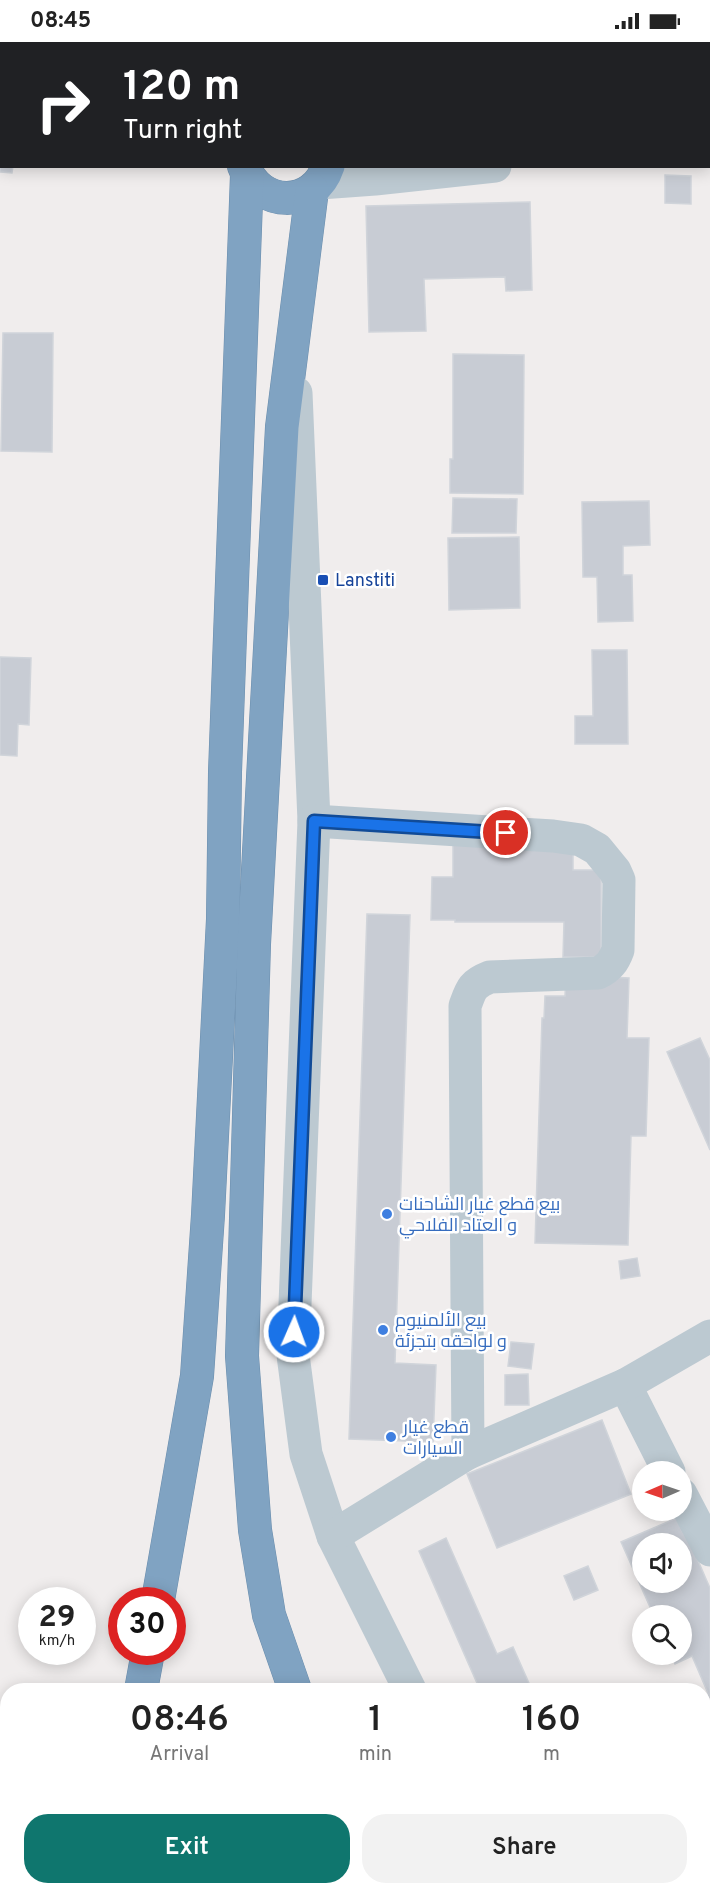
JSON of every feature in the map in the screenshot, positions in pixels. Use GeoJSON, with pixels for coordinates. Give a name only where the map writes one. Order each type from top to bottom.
{"type":"FeatureCollection","features":[{"type":"Feature","properties":{"kind":"highway"},"geometry":{"type":"LineString","coordinates":[[246,170],[257,187],[280,198],[297,197],[320,180]]}},
{"type":"Feature","properties":{"kind":"highway"},"geometry":{"type":"LineString","coordinates":[[160,1587],[197,1376],[208,1215],[223,919],[225,772],[246,170]]}},
{"type":"Feature","properties":{"kind":"highway"},"geometry":{"type":"LineString","coordinates":[[293,1683],[269,1615],[255,1530],[242,1356],[255,944],[282,427],[293,334],[320,180]]}},
{"type":"Feature","properties":{"kind":"highway"},"geometry":{"type":"LineString","coordinates":[[142,1683],[146,1665]]}},
{"type":"Feature","properties":{"kind":"street"},"geometry":{"type":"LineString","coordinates":[[320,180],[375,179],[477,168]]}},
{"type":"Feature","properties":{"kind":"street"},"geometry":{"type":"LineString","coordinates":[[293,334],[314,821],[293,1355],[306,1454],[333,1536],[406,1683]]}},
{"type":"Feature","properties":{"kind":"street"},"geometry":{"type":"LineString","coordinates":[[314,821],[554,836],[580,840],[597,849],[620,880],[618,950],[614,961],[605,970],[598,973],[490,977],[476,982],[465,1006],[468,1453]]}},
{"type":"Feature","properties":{"kind":"street"},"geometry":{"type":"LineString","coordinates":[[333,1536],[468,1453],[625,1385],[710,1336]]}},
{"type":"Feature","properties":{"kind":"street"},"geometry":{"type":"LineString","coordinates":[[625,1385],[663,1461]]}},
{"type":"Feature","properties":{"kind":"street"},"geometry":{"type":"LineString","coordinates":[[692,1515],[710,1550]]}},
{"type":"Feature","properties":{"kind":"building"},"geometry":{"type":"Polygon","coordinates":[[[0,168],[13,168],[12,173],[0,172],[0,168]]]}},
{"type":"Feature","properties":{"kind":"building"},"geometry":{"type":"Polygon","coordinates":[[[665,175],[691,176],[691,204],[665,203],[665,175]]]}},
{"type":"Feature","properties":{"kind":"building"},"geometry":{"type":"Polygon","coordinates":[[[530,202],[532,290],[506,291],[505,277],[424,279],[426,331],[369,332],[366,206],[530,202]]]}},
{"type":"Feature","properties":{"kind":"building"},"geometry":{"type":"Polygon","coordinates":[[[3,333],[53,333],[52,452],[1,451],[3,333]]]}},
{"type":"Feature","properties":{"kind":"building"},"geometry":{"type":"Polygon","coordinates":[[[453,354],[524,355],[523,494],[450,493],[450,459],[453,459],[453,354]]]}},
{"type":"Feature","properties":{"kind":"building"},"geometry":{"type":"Polygon","coordinates":[[[453,498],[517,499],[516,533],[452,533],[453,498]]]}},
{"type":"Feature","properties":{"kind":"building"},"geometry":{"type":"Polygon","coordinates":[[[649,501],[650,545],[623,546],[623,575],[632,575],[633,621],[598,622],[597,577],[583,577],[582,502],[649,501]]]}},
{"type":"Feature","properties":{"kind":"building"},"geometry":{"type":"Polygon","coordinates":[[[519,537],[520,608],[449,610],[448,538],[519,537]]]}},
{"type":"Feature","properties":{"kind":"building"},"geometry":{"type":"Polygon","coordinates":[[[592,650],[627,650],[628,744],[575,744],[575,716],[593,716],[592,650]]]}},
{"type":"Feature","properties":{"kind":"building"},"geometry":{"type":"Polygon","coordinates":[[[0,657],[31,658],[29,725],[18,724],[17,756],[0,755],[0,657]]]}},
{"type":"Feature","properties":{"kind":"building"},"geometry":{"type":"Polygon","coordinates":[[[453,842],[573,842],[573,870],[601,870],[601,957],[563,957],[564,922],[431,920],[432,877],[453,877],[453,842]]]}},
{"type":"Feature","properties":{"kind":"building"},"geometry":{"type":"Polygon","coordinates":[[[367,914],[410,915],[395,1363],[436,1365],[433,1442],[349,1439],[367,914]]]}},
{"type":"Feature","properties":{"kind":"building"},"geometry":{"type":"Polygon","coordinates":[[[566,975],[629,978],[627,1038],[649,1038],[646,1136],[631,1136],[628,1245],[535,1243],[542,1018],[544,1018],[545,996],[565,996],[566,975]]]}},
{"type":"Feature","properties":{"kind":"building"},"geometry":{"type":"Polygon","coordinates":[[[700,1038],[710,1060],[710,1150],[667,1052],[700,1038]]]}},
{"type":"Feature","properties":{"kind":"building"},"geometry":{"type":"Polygon","coordinates":[[[637,1258],[640,1276],[621,1279],[619,1261],[637,1258]]]}},
{"type":"Feature","properties":{"kind":"building"},"geometry":{"type":"Polygon","coordinates":[[[511,1342],[534,1344],[531,1369],[508,1366],[511,1342]]]}},
{"type":"Feature","properties":{"kind":"building"},"geometry":{"type":"Polygon","coordinates":[[[528,1374],[529,1405],[505,1405],[505,1375],[528,1374]]]}},
{"type":"Feature","properties":{"kind":"building"},"geometry":{"type":"Polygon","coordinates":[[[602,1420],[631,1494],[497,1548],[467,1474],[602,1420]]]}},
{"type":"Feature","properties":{"kind":"building"},"geometry":{"type":"Polygon","coordinates":[[[670,1521],[681,1521],[686,1533],[642,1533],[670,1521]]]}},
{"type":"Feature","properties":{"kind":"building"},"geometry":{"type":"Polygon","coordinates":[[[632,1537],[632,1567],[621,1542],[632,1537]]]}},
{"type":"Feature","properties":{"kind":"building"},"geometry":{"type":"Polygon","coordinates":[[[446,1538],[497,1654],[513,1647],[529,1683],[477,1683],[419,1551],[446,1538]]]}},
{"type":"Feature","properties":{"kind":"building"},"geometry":{"type":"Polygon","coordinates":[[[692,1547],[710,1588],[710,1683],[704,1683],[692,1656],[692,1605],[649,1605],[644,1593],[692,1593],[692,1547]]]}},
{"type":"Feature","properties":{"kind":"building"},"geometry":{"type":"Polygon","coordinates":[[[588,1566],[598,1590],[574,1600],[564,1576],[588,1566]]]}},
{"type":"Feature","properties":{"kind":"place","name":"Lanstiti"},"geometry":{"type":"Point","coordinates":[323,580]}},
{"type":"Feature","properties":{"kind":"place","name":"بيع قطع غيار الشاحنات و العتاد الفلاحي"},"geometry":{"type":"Point","coordinates":[387,1214]}},
{"type":"Feature","properties":{"kind":"place","name":"بيع الألمنيوم و لواحقه بتجزئة"},"geometry":{"type":"Point","coordinates":[383,1330]}},
{"type":"Feature","properties":{"kind":"place","name":"قطع غيار السيارات"},"geometry":{"type":"Point","coordinates":[391,1437]}},
{"type":"Feature","properties":{"kind":"route"},"geometry":{"type":"LineString","coordinates":[[294,1332],[314,821],[506,833]]}}]}
